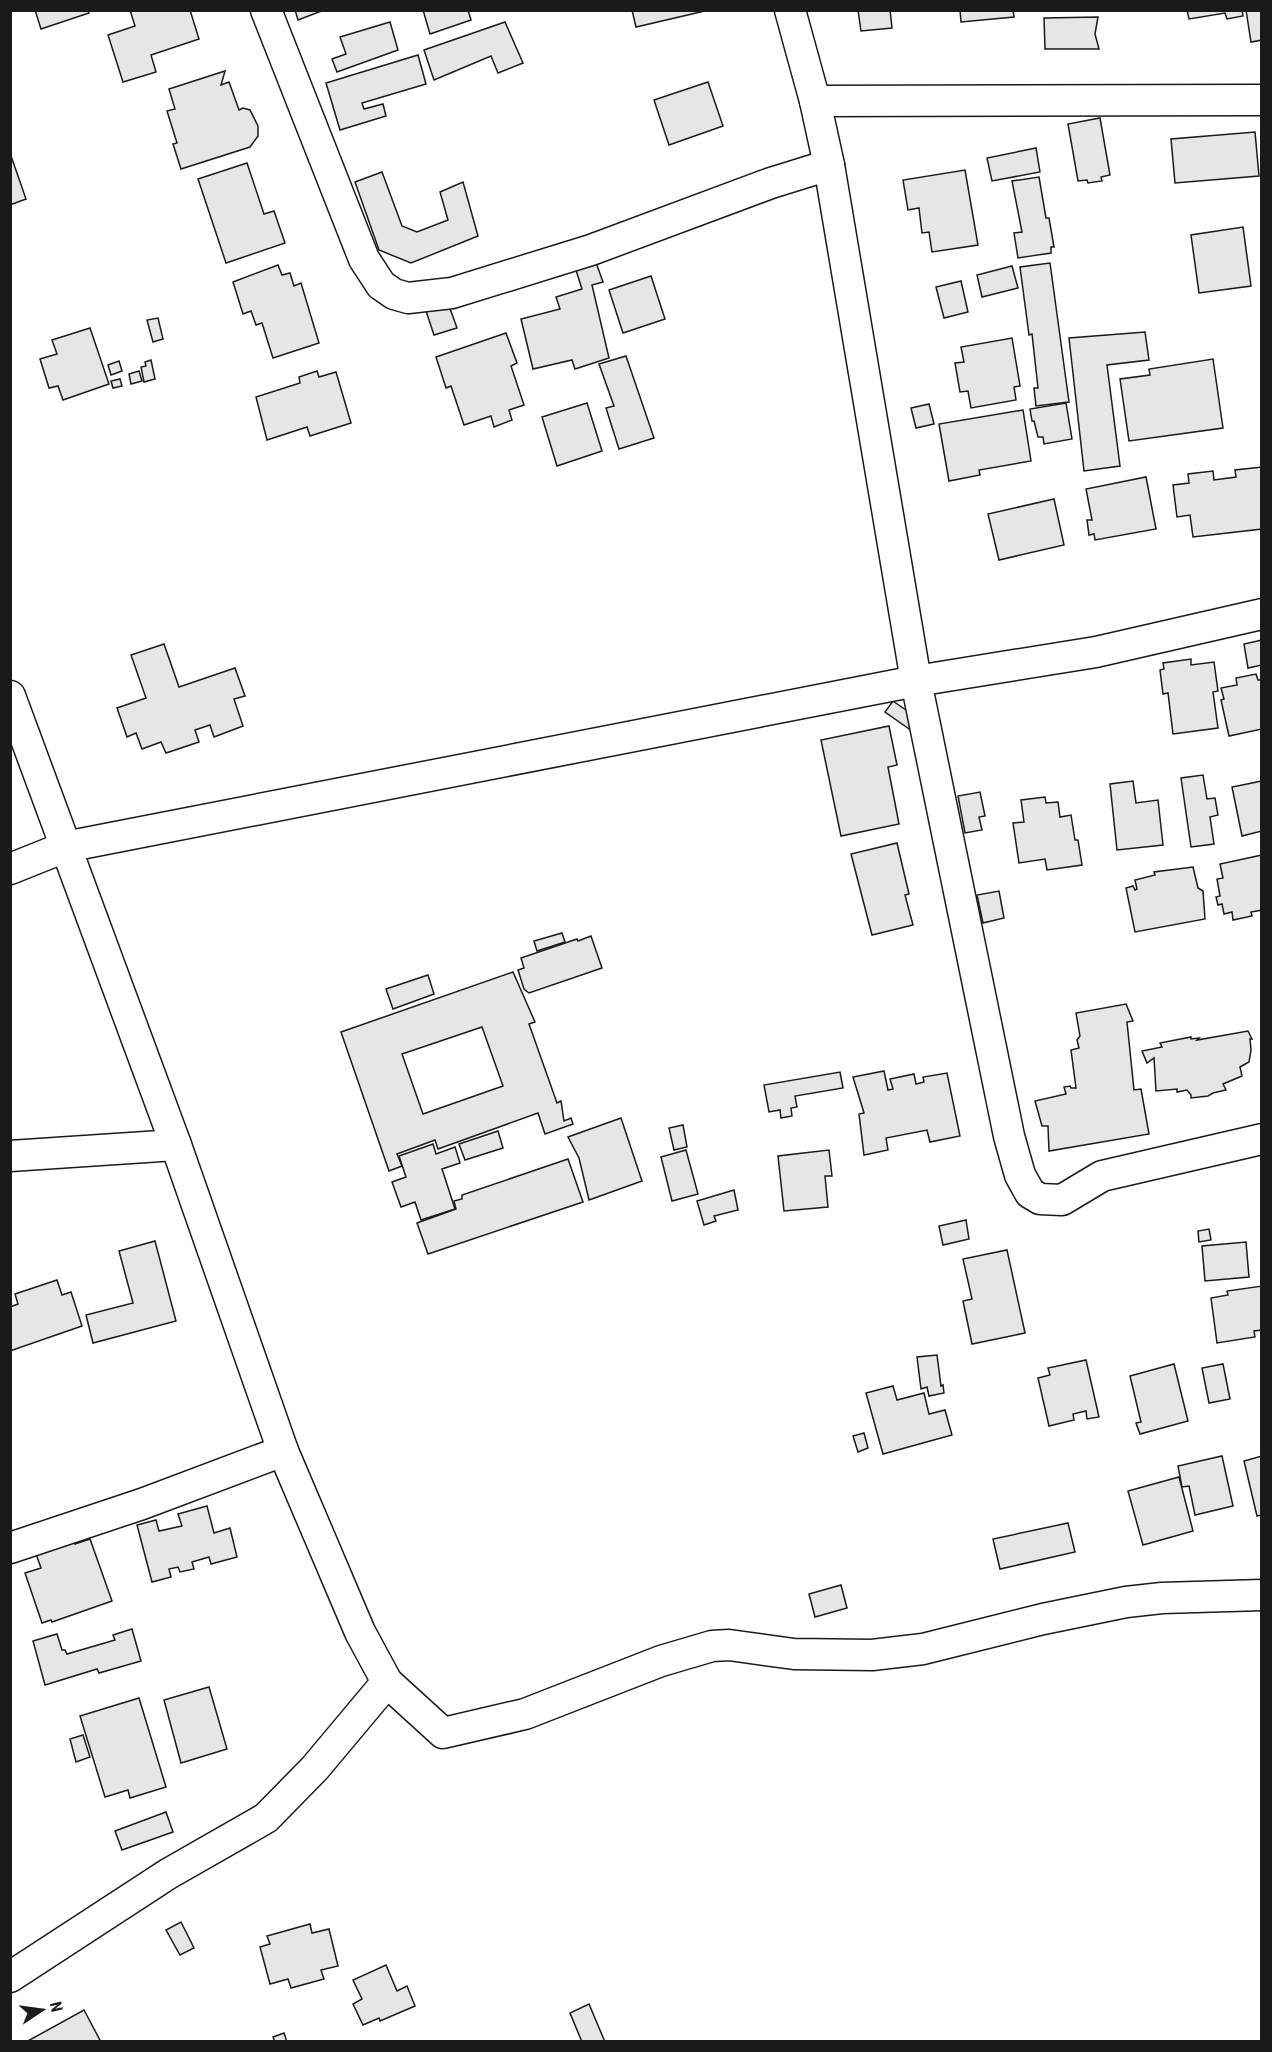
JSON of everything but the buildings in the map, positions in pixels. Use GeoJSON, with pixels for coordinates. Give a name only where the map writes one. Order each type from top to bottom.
{"type":"FeatureCollection","features":[{"type":"Feature","properties":{"kind":"street"},"geometry":{"type":"LineString","coordinates":[[266,10],[364,259],[381,285],[394,294],[408,298],[452,293],[580,253],[771,183],[829,165]]}},
{"type":"Feature","properties":{"kind":"street"},"geometry":{"type":"LineString","coordinates":[[790,10],[815,101],[829,165],[916,681],[1009,1137],[1026,1188],[1040,1199],[1062,1200],[1102,1176],[1262,1139]]}},
{"type":"Feature","properties":{"kind":"street"},"geometry":{"type":"LineString","coordinates":[[815,101],[1262,100]]}},
{"type":"Feature","properties":{"kind":"street"},"geometry":{"type":"LineString","coordinates":[[10,869],[65,847],[916,681],[1096,652],[1262,614]]}},
{"type":"Feature","properties":{"kind":"street"},"geometry":{"type":"LineString","coordinates":[[10,696],[176,1145],[283,1451],[360,1632],[387,1682],[443,1733],[525,1714],[661,1661],[712,1646],[729,1645],[794,1654],[881,1654],[923,1649],[1043,1619],[1126,1602],[1162,1598],[1262,1595]]}},
{"type":"Feature","properties":{"kind":"street"},"geometry":{"type":"LineString","coordinates":[[10,1156],[176,1145]]}},
{"type":"Feature","properties":{"kind":"street"},"geometry":{"type":"LineString","coordinates":[[10,1548],[142,1504],[283,1451]]}},
{"type":"Feature","properties":{"kind":"street"},"geometry":{"type":"LineString","coordinates":[[10,1977],[168,1874],[266,1818],[315,1768],[387,1682]]}}]}
